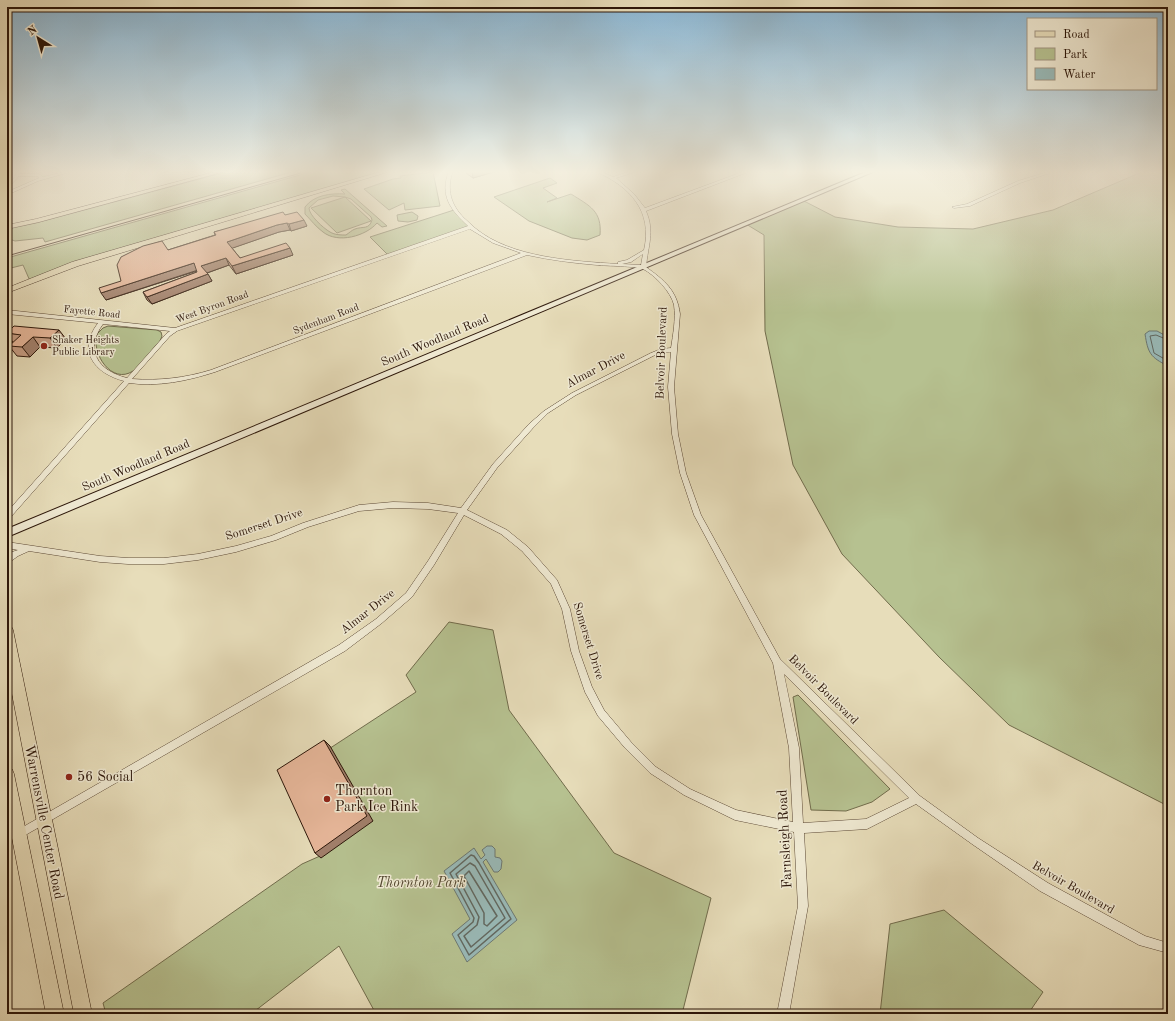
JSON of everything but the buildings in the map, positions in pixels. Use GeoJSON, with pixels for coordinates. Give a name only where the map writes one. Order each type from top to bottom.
{"type":"FeatureCollection","features":[{"type":"Feature","properties":{"kind":"main road"},"geometry":{"type":"LineString","coordinates":[[7,227],[45,219]]}},
{"type":"Feature","properties":{"kind":"main road"},"geometry":{"type":"LineString","coordinates":[[7,291],[37,278],[87,260],[225,219]]}},
{"type":"Feature","properties":{"kind":"main road","name":"Warrensville Center Road"},"geometry":{"type":"LineString","coordinates":[[7,630],[10,666],[44,820],[83,1014]]}},
{"type":"Feature","properties":{"kind":"main road"},"geometry":{"type":"LineString","coordinates":[[7,774],[55,1014]]}},
{"type":"Feature","properties":{"kind":"street"},"geometry":{"type":"LineString","coordinates":[[462,219],[470,227],[496,242],[527,253],[577,263],[643,267],[644,252],[649,234],[647,219]]}},
{"type":"Feature","properties":{"kind":"street","name":"South Woodland Road"},"geometry":{"type":"LineString","coordinates":[[7,533],[757,219]]}},
{"type":"Feature","properties":{"kind":"street","name":"West Byron Road"},"geometry":{"type":"LineString","coordinates":[[7,517],[168,335],[175,330],[470,227]]}},
{"type":"Feature","properties":{"kind":"street"},"geometry":{"type":"LineString","coordinates":[[612,264],[630,261],[644,252]]}},
{"type":"Feature","properties":{"kind":"street","name":"Sydenham Road"},"geometry":{"type":"LineString","coordinates":[[101,323],[95,331],[91,342],[93,356],[104,370],[129,380],[165,382],[201,375],[527,253]]}},
{"type":"Feature","properties":{"kind":"street","name":"Belvoir Boulevard"},"geometry":{"type":"LineString","coordinates":[[643,267],[662,281],[675,299],[677,314],[671,387],[675,434],[683,473],[698,515],[777,662],[917,799],[975,841],[1044,887],[1143,941],[1168,948]]}},
{"type":"Feature","properties":{"kind":"street","name":"Fayette Road"},"geometry":{"type":"LineString","coordinates":[[7,312],[175,330]]}},
{"type":"Feature","properties":{"kind":"street","name":"Almar Drive"},"geometry":{"type":"LineString","coordinates":[[19,834],[342,648],[379,621],[409,595],[494,466],[515,441],[546,412],[574,394],[653,354],[661,351],[673,350]]}},
{"type":"Feature","properties":{"kind":"street","name":"Somerset Drive"},"geometry":{"type":"LineString","coordinates":[[7,545],[27,549],[128,561],[164,561],[198,558],[236,549],[273,538],[306,524],[360,508],[393,505],[428,506],[463,511],[504,532],[526,549],[554,582],[566,610],[575,651],[590,693],[601,713],[653,770],[687,792],[735,815],[799,828],[867,824],[917,799]]}},
{"type":"Feature","properties":{"kind":"street"},"geometry":{"type":"LineString","coordinates":[[7,560],[15,554],[27,549]]}},
{"type":"Feature","properties":{"kind":"street","name":"Farnsleigh Road"},"geometry":{"type":"LineString","coordinates":[[777,662],[794,748],[803,906],[783,1014]]}},
{"type":"Feature","properties":{"kind":"green space"},"geometry":{"type":"Polygon","coordinates":[[[52,219],[127,219],[45,242],[43,238],[15,241],[7,238],[7,229],[52,219]]]}},
{"type":"Feature","properties":{"kind":"green space"},"geometry":{"type":"Polygon","coordinates":[[[146,219],[228,219],[83,262],[30,281],[23,265],[7,269],[7,258],[146,219]]]}},
{"type":"Feature","properties":{"kind":"green space"},"geometry":{"type":"Polygon","coordinates":[[[309,219],[315,219],[332,233],[346,235],[355,229],[369,225],[372,219],[379,219],[387,226],[382,227],[377,223],[366,232],[344,238],[329,236],[309,219]]]}},
{"type":"Feature","properties":{"kind":"green space"},"geometry":{"type":"Polygon","coordinates":[[[322,219],[368,219],[371,221],[337,233],[322,219]]]}},
{"type":"Feature","properties":{"kind":"green space"},"geometry":{"type":"Polygon","coordinates":[[[398,219],[417,219],[408,222],[398,221],[398,219]]]}},
{"type":"Feature","properties":{"kind":"green space"},"geometry":{"type":"Polygon","coordinates":[[[427,219],[462,219],[470,227],[388,255],[370,237],[427,219]]]}},
{"type":"Feature","properties":{"kind":"green space"},"geometry":{"type":"Polygon","coordinates":[[[526,219],[598,219],[600,235],[587,240],[572,238],[526,219]]]}},
{"type":"Feature","properties":{"kind":"green space"},"geometry":{"type":"Polygon","coordinates":[[[758,219],[845,219],[898,227],[973,229],[1017,219],[1168,219],[1168,806],[1009,725],[939,657],[842,554],[793,465],[765,331],[764,235],[746,224],[758,219]]]}},
{"type":"Feature","properties":{"kind":"green space"},"geometry":{"type":"Polygon","coordinates":[[[108,326],[157,330],[161,332],[162,336],[160,341],[137,368],[125,374],[118,374],[111,371],[105,365],[97,350],[97,334],[103,328],[108,326]]]}},
{"type":"Feature","properties":{"kind":"green space","name":"Thornton Park"},"geometry":{"type":"Polygon","coordinates":[[[449,622],[493,630],[509,710],[614,853],[711,898],[682,1014],[376,1014],[339,946],[251,1014],[106,1014],[103,1003],[302,864],[320,856],[289,775],[416,692],[406,675],[449,622]]]}},
{"type":"Feature","properties":{"kind":"green space"},"geometry":{"type":"Polygon","coordinates":[[[798,695],[890,789],[872,802],[846,811],[811,810],[793,697],[798,695]]]}},
{"type":"Feature","properties":{"kind":"green space"},"geometry":{"type":"Polygon","coordinates":[[[944,910],[1043,992],[1028,1014],[880,1014],[890,924],[944,910]]]}},
{"type":"Feature","properties":{"kind":"water"},"geometry":{"type":"Polygon","coordinates":[[[1149,331],[1157,331],[1168,337],[1168,366],[1157,360],[1151,354],[1147,346],[1145,334],[1149,331]]]}},
{"type":"Feature","properties":{"kind":"water"},"geometry":{"type":"Polygon","coordinates":[[[487,846],[492,846],[495,849],[495,857],[500,858],[502,861],[501,869],[498,872],[494,872],[486,859],[483,862],[517,920],[467,962],[452,934],[470,919],[444,871],[474,848],[481,859],[485,855],[482,850],[487,846]]]}},
{"type":"Feature","properties":{"kind":"tram line"},"geometry":{"type":"LineString","coordinates":[[7,256],[139,219]]}},
{"type":"Feature","properties":{"kind":"place","name":"Shaker Heights Public Library"},"geometry":{"type":"Point","coordinates":[44,346]}},
{"type":"Feature","properties":{"kind":"place","name":"56 Social"},"geometry":{"type":"Point","coordinates":[69,777]}},
{"type":"Feature","properties":{"kind":"place","name":"Thornton Park Ice Rink"},"geometry":{"type":"Point","coordinates":[327,799]}}]}
